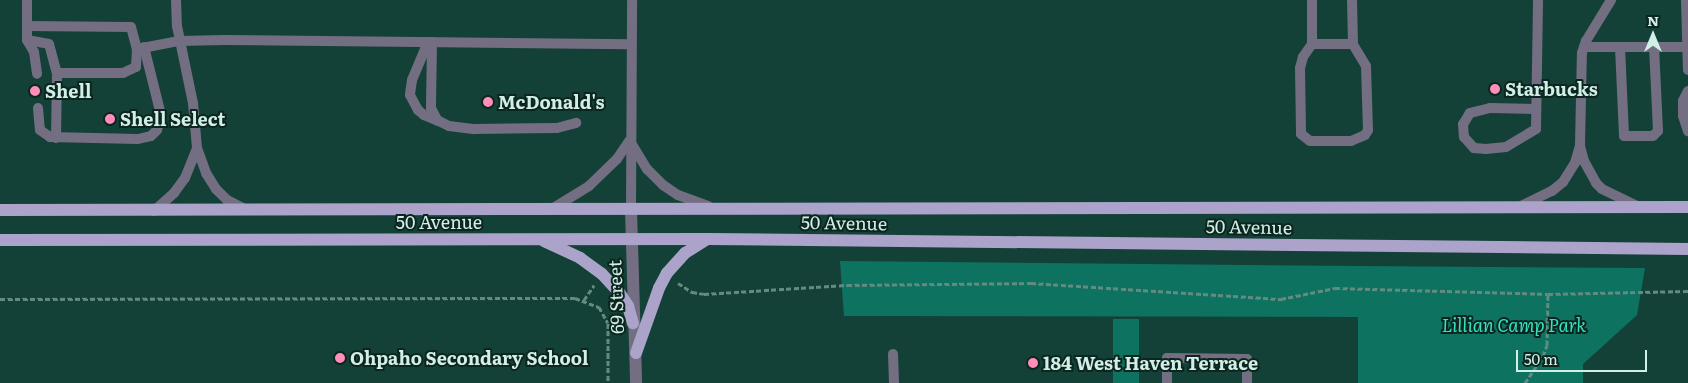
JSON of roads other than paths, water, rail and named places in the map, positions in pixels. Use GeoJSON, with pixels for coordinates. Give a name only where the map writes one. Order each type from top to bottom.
{"type":"FeatureCollection","features":[{"type":"Feature","properties":{"kind":"main road","name":"50 Avenue"},"geometry":{"type":"LineString","coordinates":[[0,210],[1688,207]]}},
{"type":"Feature","properties":{"kind":"main road","name":"50 Avenue"},"geometry":{"type":"LineString","coordinates":[[0,240],[708,239],[1688,249]]}},
{"type":"Feature","properties":{"kind":"main road"},"geometry":{"type":"LineString","coordinates":[[636,353],[659,288],[667,273],[685,253],[708,239]]}},
{"type":"Feature","properties":{"kind":"main road"},"geometry":{"type":"LineString","coordinates":[[542,240],[580,258],[602,274],[620,292],[628,306],[633,323]]}},
{"type":"Feature","properties":{"kind":"street","name":"69 Street"},"geometry":{"type":"LineString","coordinates":[[630,210],[636,383]]}},
{"type":"Feature","properties":{"kind":"lane"},"geometry":{"type":"LineString","coordinates":[[27,0],[27,40],[34,52],[37,74]]}},
{"type":"Feature","properties":{"kind":"lane"},"geometry":{"type":"LineString","coordinates":[[176,0],[179,41],[193,103],[197,148],[206,173],[216,189],[227,200],[251,211]]}},
{"type":"Feature","properties":{"kind":"lane"},"geometry":{"type":"LineString","coordinates":[[630,210],[632,0]]}},
{"type":"Feature","properties":{"kind":"lane"},"geometry":{"type":"LineString","coordinates":[[1312,0],[1312,44],[1303,57],[1300,68],[1301,134],[1310,141],[1351,142],[1365,135],[1368,130],[1366,66],[1353,44],[1352,0]]}},
{"type":"Feature","properties":{"kind":"lane"},"geometry":{"type":"LineString","coordinates":[[1536,109],[1490,108],[1470,113],[1463,124],[1464,137],[1474,148],[1506,147],[1536,129],[1538,0]]}},
{"type":"Feature","properties":{"kind":"lane"},"geometry":{"type":"LineString","coordinates":[[1611,0],[1584,47],[1581,66],[1580,145],[1584,161],[1596,183],[1607,192],[1637,207]]}},
{"type":"Feature","properties":{"kind":"lane"},"geometry":{"type":"LineString","coordinates":[[1686,0],[1688,70]]}},
{"type":"Feature","properties":{"kind":"lane"},"geometry":{"type":"LineString","coordinates":[[27,26],[131,27],[141,48],[161,115],[157,130],[152,136],[138,140],[56,138],[45,135],[40,130],[38,108]]}},
{"type":"Feature","properties":{"kind":"lane"},"geometry":{"type":"LineString","coordinates":[[27,40],[49,44],[57,73],[56,138]]}},
{"type":"Feature","properties":{"kind":"lane"},"geometry":{"type":"LineString","coordinates":[[141,48],[179,41],[631,44]]}},
{"type":"Feature","properties":{"kind":"lane"},"geometry":{"type":"LineString","coordinates":[[430,42],[412,80],[410,95],[413,104],[424,116],[444,124],[484,129],[557,128],[576,123]]}},
{"type":"Feature","properties":{"kind":"lane"},"geometry":{"type":"LineString","coordinates":[[430,42],[431,108],[437,120],[444,124]]}},
{"type":"Feature","properties":{"kind":"lane"},"geometry":{"type":"LineString","coordinates":[[1312,44],[1353,44]]}},
{"type":"Feature","properties":{"kind":"lane"},"geometry":{"type":"LineString","coordinates":[[1584,47],[1687,47]]}},
{"type":"Feature","properties":{"kind":"lane"},"geometry":{"type":"LineString","coordinates":[[1620,47],[1624,136],[1653,136],[1658,131],[1654,47]]}},
{"type":"Feature","properties":{"kind":"lane"},"geometry":{"type":"LineString","coordinates":[[57,73],[123,73],[136,67],[141,48]]}},
{"type":"Feature","properties":{"kind":"lane"},"geometry":{"type":"LineString","coordinates":[[1688,91],[1683,102],[1683,116],[1688,130]]}},
{"type":"Feature","properties":{"kind":"lane"},"geometry":{"type":"LineString","coordinates":[[630,141],[648,169],[663,185],[678,195],[698,203],[724,209]]}},
{"type":"Feature","properties":{"kind":"lane"},"geometry":{"type":"LineString","coordinates":[[550,210],[589,186],[617,159],[630,141]]}},
{"type":"Feature","properties":{"kind":"lane"},"geometry":{"type":"LineString","coordinates":[[1521,206],[1552,191],[1562,182],[1570,172],[1580,145]]}},
{"type":"Feature","properties":{"kind":"lane"},"geometry":{"type":"LineString","coordinates":[[154,211],[174,193],[184,178],[197,148]]}},
{"type":"Feature","properties":{"kind":"lane"},"geometry":{"type":"LineString","coordinates":[[894,354],[894,383]]}},
{"type":"Feature","properties":{"kind":"lane"},"geometry":{"type":"LineString","coordinates":[[1167,383],[1167,358],[1247,359],[1247,383]]}},
{"type":"Feature","properties":{"kind":"place","name":"Starbucks"},"geometry":{"type":"Point","coordinates":[1495,89]}},
{"type":"Feature","properties":{"kind":"place","name":"Shell"},"geometry":{"type":"Point","coordinates":[35,91]}},
{"type":"Feature","properties":{"kind":"place","name":"McDonald's"},"geometry":{"type":"Point","coordinates":[488,102]}},
{"type":"Feature","properties":{"kind":"place","name":"Shell Select"},"geometry":{"type":"Point","coordinates":[110,119]}},
{"type":"Feature","properties":{"kind":"place","name":"Ohpaho Secondary School"},"geometry":{"type":"Point","coordinates":[340,358]}},
{"type":"Feature","properties":{"kind":"place","name":"184 West Haven Terrace"},"geometry":{"type":"Point","coordinates":[1033,363]}},
{"type":"Feature","properties":{"kind":"park label","name":"Lillian Camp Park"},"geometry":{"type":"Point","coordinates":[1514,325]}}]}
